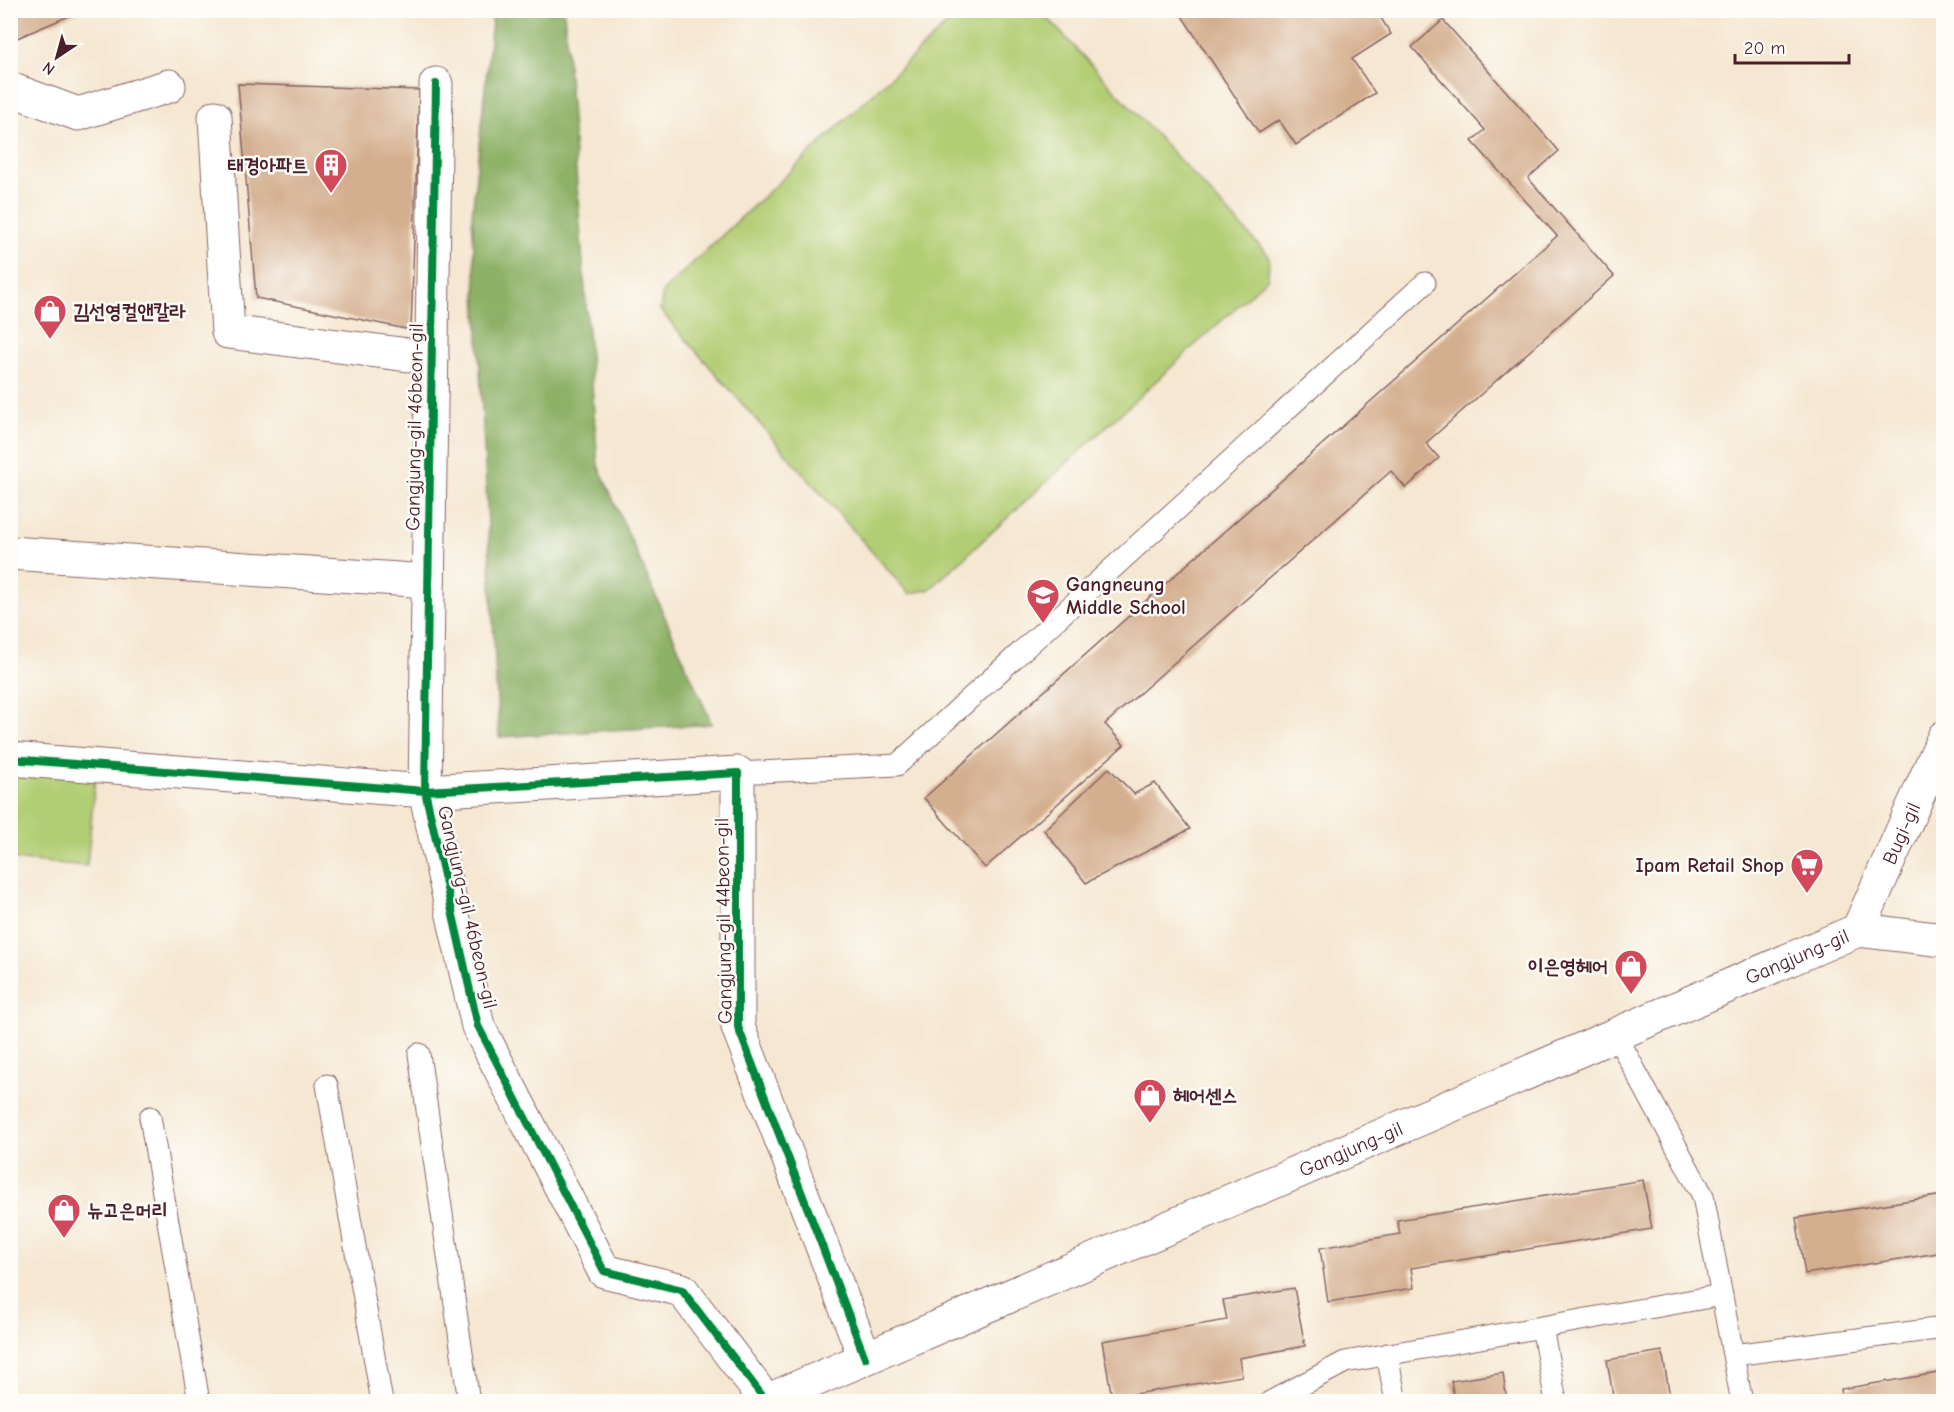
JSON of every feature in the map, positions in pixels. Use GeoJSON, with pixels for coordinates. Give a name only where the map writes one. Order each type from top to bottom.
{"type":"FeatureCollection","features":[{"type":"Feature","properties":{"kind":"street","name":"Gangjung-gil 46beon-gil"},"geometry":{"type":"LineString","coordinates":[[436,84],[425,791],[478,1026],[604,1271],[682,1290],[765,1401]]}},
{"type":"Feature","properties":{"kind":"street"},"geometry":{"type":"LineString","coordinates":[[10,88],[78,114],[169,86]]}},
{"type":"Feature","properties":{"kind":"street"},"geometry":{"type":"LineString","coordinates":[[215,117],[228,332],[432,358]]}},
{"type":"Feature","properties":{"kind":"street"},"geometry":{"type":"LineString","coordinates":[[10,553],[429,580]]}},
{"type":"Feature","properties":{"kind":"street","name":"Bugi-gil"},"geometry":{"type":"LineString","coordinates":[[1858,930],[1944,737]]}},
{"type":"Feature","properties":{"kind":"street"},"geometry":{"type":"LineString","coordinates":[[10,759],[425,791],[738,773]]}},
{"type":"Feature","properties":{"kind":"street","name":"Gangjung-gil 44beon-gil"},"geometry":{"type":"LineString","coordinates":[[738,773],[738,1027],[865,1358]]}},
{"type":"Feature","properties":{"kind":"street","name":"Gangjung-gil"},"geometry":{"type":"LineString","coordinates":[[765,1401],[1858,930],[1944,940]]}},
{"type":"Feature","properties":{"kind":"lane"},"geometry":{"type":"LineString","coordinates":[[738,773],[897,765],[1425,283]]}},
{"type":"Feature","properties":{"kind":"lane"},"geometry":{"type":"LineString","coordinates":[[1616,1035],[1703,1196],[1742,1401]]}},
{"type":"Feature","properties":{"kind":"lane"},"geometry":{"type":"LineString","coordinates":[[419,1054],[470,1401]]}},
{"type":"Feature","properties":{"kind":"lane"},"geometry":{"type":"LineString","coordinates":[[327,1085],[382,1401]]}},
{"type":"Feature","properties":{"kind":"lane"},"geometry":{"type":"LineString","coordinates":[[150,1117],[199,1401]]}},
{"type":"Feature","properties":{"kind":"lane"},"geometry":{"type":"LineString","coordinates":[[1270,1401],[1345,1362],[1722,1295]]}},
{"type":"Feature","properties":{"kind":"lane"},"geometry":{"type":"LineString","coordinates":[[1542,1327],[1556,1401]]}},
{"type":"Feature","properties":{"kind":"lane"},"geometry":{"type":"LineString","coordinates":[[1733,1355],[1944,1328]]}},
{"type":"Feature","properties":{"kind":"lane"},"geometry":{"type":"LineString","coordinates":[[1387,1354],[1396,1401]]}},
{"type":"Feature","properties":{"kind":"green space"},"geometry":{"type":"Polygon","coordinates":[[[493,11],[564,11],[598,465],[712,724],[499,737],[472,215],[493,11]]]}},
{"type":"Feature","properties":{"kind":"green space"},"geometry":{"type":"Polygon","coordinates":[[[961,11],[1041,11],[1269,256],[1268,278],[930,589],[909,594],[660,310],[663,291],[961,11]]]}},
{"type":"Feature","properties":{"kind":"green space"},"geometry":{"type":"Polygon","coordinates":[[[10,760],[96,767],[87,866],[11,859],[10,760]]]}},
{"type":"Feature","properties":{"kind":"building"},"geometry":{"type":"Polygon","coordinates":[[[10,10],[83,10],[10,41],[10,10]]]}},
{"type":"Feature","properties":{"kind":"building"},"geometry":{"type":"Polygon","coordinates":[[[1178,10],[1376,10],[1391,34],[1352,59],[1375,93],[1296,145],[1279,120],[1259,133],[1178,10]]]}},
{"type":"Feature","properties":{"kind":"building"},"geometry":{"type":"Polygon","coordinates":[[[1443,20],[1559,151],[1528,178],[1614,276],[1426,443],[1439,458],[1406,488],[1391,471],[1105,724],[1124,745],[985,868],[924,798],[1557,236],[1472,141],[1485,130],[1412,47],[1443,20]]]}},
{"type":"Feature","properties":{"kind":"building","name":"태경아파트"},"geometry":{"type":"Polygon","coordinates":[[[238,84],[419,90],[411,330],[256,298],[238,84]]]}},
{"type":"Feature","properties":{"kind":"building"},"geometry":{"type":"Polygon","coordinates":[[[1109,768],[1134,794],[1155,783],[1190,829],[1086,883],[1044,830],[1109,768]]]}},
{"type":"Feature","properties":{"kind":"building"},"geometry":{"type":"Polygon","coordinates":[[[1643,1180],[1652,1229],[1411,1268],[1414,1288],[1328,1302],[1320,1248],[1400,1234],[1397,1220],[1643,1180]]]}},
{"type":"Feature","properties":{"kind":"building"},"geometry":{"type":"Polygon","coordinates":[[[1944,1195],[1944,1252],[1805,1274],[1796,1218],[1944,1195]]]}},
{"type":"Feature","properties":{"kind":"building"},"geometry":{"type":"Polygon","coordinates":[[[1294,1288],[1305,1346],[1239,1358],[1242,1376],[1112,1398],[1102,1341],[1227,1320],[1223,1300],[1294,1288]]]}},
{"type":"Feature","properties":{"kind":"building"},"geometry":{"type":"Polygon","coordinates":[[[1662,1351],[1671,1402],[1614,1402],[1607,1360],[1662,1351]]]}},
{"type":"Feature","properties":{"kind":"building"},"geometry":{"type":"Polygon","coordinates":[[[1944,1372],[1944,1402],[1843,1402],[1841,1389],[1944,1372]]]}},
{"type":"Feature","properties":{"kind":"building"},"geometry":{"type":"Polygon","coordinates":[[[1503,1373],[1507,1402],[1455,1402],[1451,1381],[1503,1373]]]}},
{"type":"Feature","properties":{"kind":"cycle path"},"geometry":{"type":"LineString","coordinates":[[436,84],[425,791],[478,1026],[604,1271],[682,1290],[766,1401]]}},
{"type":"Feature","properties":{"kind":"cycle path"},"geometry":{"type":"LineString","coordinates":[[10,759],[425,791],[738,773],[738,1027],[865,1358]]}},
{"type":"Feature","properties":{"kind":"place","name":"태경아파트"},"geometry":{"type":"Point","coordinates":[331,194]}},
{"type":"Feature","properties":{"kind":"place","name":"김선영컬앤칼라"},"geometry":{"type":"Point","coordinates":[50,340]}},
{"type":"Feature","properties":{"kind":"place","name":"Gangneung Middle School"},"geometry":{"type":"Point","coordinates":[1043,624]}},
{"type":"Feature","properties":{"kind":"place","name":"Ipam Retail Shop"},"geometry":{"type":"Point","coordinates":[1807,894]}},
{"type":"Feature","properties":{"kind":"place","name":"이은영헤어"},"geometry":{"type":"Point","coordinates":[1631,995]}},
{"type":"Feature","properties":{"kind":"place","name":"헤어센스"},"geometry":{"type":"Point","coordinates":[1150,1124]}},
{"type":"Feature","properties":{"kind":"place","name":"뉴고은머리"},"geometry":{"type":"Point","coordinates":[64,1239]}}]}
